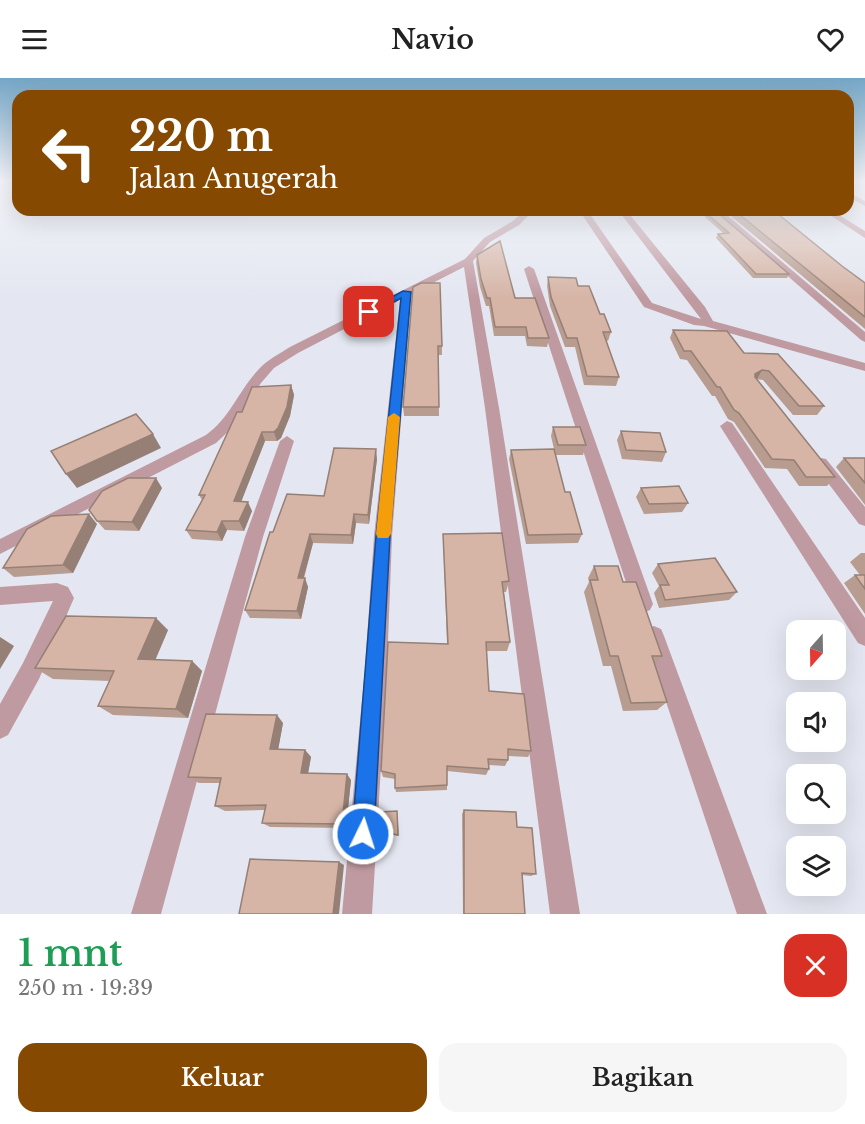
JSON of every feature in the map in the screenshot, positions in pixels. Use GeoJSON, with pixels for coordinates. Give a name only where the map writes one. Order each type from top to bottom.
{"type":"FeatureCollection","features":[{"type":"Feature","properties":{"kind":"street"},"geometry":{"type":"LineString","coordinates":[[0,547],[211,439],[228,426],[261,373],[272,364],[294,350],[468,261],[487,240],[520,219]]}},
{"type":"Feature","properties":{"kind":"street"},"geometry":{"type":"LineString","coordinates":[[590,219],[648,305],[698,323],[707,323],[865,366]]}},
{"type":"Feature","properties":{"kind":"street"},"geometry":{"type":"LineString","coordinates":[[629,219],[701,309],[709,321],[707,323]]}},
{"type":"Feature","properties":{"kind":"street"},"geometry":{"type":"LineString","coordinates":[[726,219],[865,338]]}},
{"type":"Feature","properties":{"kind":"street"},"geometry":{"type":"LineString","coordinates":[[840,219],[865,235]]}},
{"type":"Feature","properties":{"kind":"street"},"geometry":{"type":"LineString","coordinates":[[468,261],[492,408],[565,914]]}},
{"type":"Feature","properties":{"kind":"street"},"geometry":{"type":"LineString","coordinates":[[528,270],[752,914]]}},
{"type":"Feature","properties":{"kind":"street"},"geometry":{"type":"LineString","coordinates":[[357,914],[376,668],[383,536],[406,292]]}},
{"type":"Feature","properties":{"kind":"street"},"geometry":{"type":"LineString","coordinates":[[727,426],[865,636]]}},
{"type":"Feature","properties":{"kind":"street"},"geometry":{"type":"LineString","coordinates":[[146,914],[254,537],[287,441]]}},
{"type":"Feature","properties":{"kind":"street"},"geometry":{"type":"LineString","coordinates":[[808,448],[865,519]]}},
{"type":"Feature","properties":{"kind":"street"},"geometry":{"type":"LineString","coordinates":[[0,596],[57,592],[64,598],[31,671],[0,728]]}},
{"type":"Feature","properties":{"kind":"building"},"geometry":{"type":"Polygon","coordinates":[[[713,219],[725,219],[789,274],[756,274],[718,234],[729,233],[713,219]]]}},
{"type":"Feature","properties":{"kind":"building"},"geometry":{"type":"Polygon","coordinates":[[[745,219],[784,219],[865,283],[865,317],[745,219]]]}},
{"type":"Feature","properties":{"kind":"building"},"geometry":{"type":"Polygon","coordinates":[[[500,241],[515,298],[535,298],[549,338],[528,338],[526,327],[495,327],[490,298],[487,298],[481,279],[477,255],[500,241]]]}},
{"type":"Feature","properties":{"kind":"building"},"geometry":{"type":"Polygon","coordinates":[[[548,277],[576,278],[578,286],[589,286],[600,314],[604,314],[611,332],[603,332],[619,377],[587,376],[577,338],[567,338],[551,297],[548,277]]]}},
{"type":"Feature","properties":{"kind":"building"},"geometry":{"type":"Polygon","coordinates":[[[421,283],[440,283],[442,346],[438,346],[439,407],[403,407],[413,287],[421,283]]]}},
{"type":"Feature","properties":{"kind":"building"},"geometry":{"type":"Polygon","coordinates":[[[673,330],[727,331],[744,353],[778,354],[824,406],[799,406],[769,371],[762,370],[755,374],[755,377],[835,477],[806,477],[794,460],[772,459],[691,351],[684,351],[673,330]]]}},
{"type":"Feature","properties":{"kind":"building"},"geometry":{"type":"Polygon","coordinates":[[[291,385],[287,407],[278,428],[274,432],[262,432],[234,501],[248,502],[239,521],[222,521],[217,532],[186,530],[205,495],[199,495],[237,412],[242,412],[252,387],[291,385]]]}},
{"type":"Feature","properties":{"kind":"building"},"geometry":{"type":"Polygon","coordinates":[[[136,414],[153,434],[66,474],[51,451],[136,414]]]}},
{"type":"Feature","properties":{"kind":"building"},"geometry":{"type":"Polygon","coordinates":[[[553,427],[580,427],[586,445],[558,445],[553,427]]]}},
{"type":"Feature","properties":{"kind":"building"},"geometry":{"type":"Polygon","coordinates":[[[621,431],[660,433],[666,452],[626,450],[621,431]]]}},
{"type":"Feature","properties":{"kind":"building"},"geometry":{"type":"Polygon","coordinates":[[[334,448],[376,449],[368,515],[354,514],[351,535],[310,534],[298,578],[305,578],[297,611],[245,610],[270,532],[273,532],[287,494],[324,496],[334,448]]]}},
{"type":"Feature","properties":{"kind":"building"},"geometry":{"type":"Polygon","coordinates":[[[554,449],[565,492],[570,492],[582,534],[528,535],[511,450],[554,449]]]}},
{"type":"Feature","properties":{"kind":"building"},"geometry":{"type":"Polygon","coordinates":[[[844,458],[865,458],[865,483],[844,458]]]}},
{"type":"Feature","properties":{"kind":"building"},"geometry":{"type":"Polygon","coordinates":[[[128,478],[156,478],[132,522],[97,521],[89,510],[102,491],[128,478]]]}},
{"type":"Feature","properties":{"kind":"building"},"geometry":{"type":"Polygon","coordinates":[[[679,486],[688,503],[649,504],[641,488],[679,486]]]}},
{"type":"Feature","properties":{"kind":"building"},"geometry":{"type":"Polygon","coordinates":[[[89,514],[63,565],[3,568],[27,529],[51,516],[89,514]]]}},
{"type":"Feature","properties":{"kind":"building"},"geometry":{"type":"Polygon","coordinates":[[[502,533],[509,581],[502,582],[510,642],[486,642],[489,691],[524,694],[531,751],[508,749],[508,760],[488,759],[489,769],[447,766],[447,785],[395,788],[395,774],[381,771],[388,642],[448,644],[443,534],[502,533]]]}},
{"type":"Feature","properties":{"kind":"building"},"geometry":{"type":"Polygon","coordinates":[[[715,558],[737,592],[665,600],[660,585],[669,585],[658,564],[715,558]]]}},
{"type":"Feature","properties":{"kind":"building"},"geometry":{"type":"Polygon","coordinates":[[[594,566],[618,566],[623,582],[636,582],[662,656],[652,656],[667,702],[631,703],[618,656],[610,656],[590,580],[598,580],[594,566]]]}},
{"type":"Feature","properties":{"kind":"building"},"geometry":{"type":"Polygon","coordinates":[[[855,575],[865,575],[865,589],[855,575]]]}},
{"type":"Feature","properties":{"kind":"building"},"geometry":{"type":"Polygon","coordinates":[[[66,616],[156,618],[138,659],[192,661],[176,709],[98,706],[114,671],[35,668],[66,616]]]}},
{"type":"Feature","properties":{"kind":"building"},"geometry":{"type":"Polygon","coordinates":[[[206,714],[277,715],[270,749],[305,750],[301,773],[347,774],[342,824],[262,823],[266,805],[215,806],[221,778],[188,777],[206,714]]]}},
{"type":"Feature","properties":{"kind":"building"},"geometry":{"type":"Polygon","coordinates":[[[464,810],[516,812],[517,827],[532,828],[536,874],[522,873],[525,914],[464,914],[464,810]]]}},
{"type":"Feature","properties":{"kind":"building"},"geometry":{"type":"Polygon","coordinates":[[[397,811],[398,835],[378,831],[379,812],[397,811]]]}},
{"type":"Feature","properties":{"kind":"building"},"geometry":{"type":"Polygon","coordinates":[[[250,859],[339,862],[333,914],[239,914],[250,859]]]}},
{"type":"Feature","properties":{"kind":"slow traffic"},"geometry":{"type":"LineString","coordinates":[[383,534],[394,417]]}},
{"type":"Feature","properties":{"kind":"route"},"geometry":{"type":"LineString","coordinates":[[363,834],[376,668],[383,536],[406,292],[369,312]]}}]}
